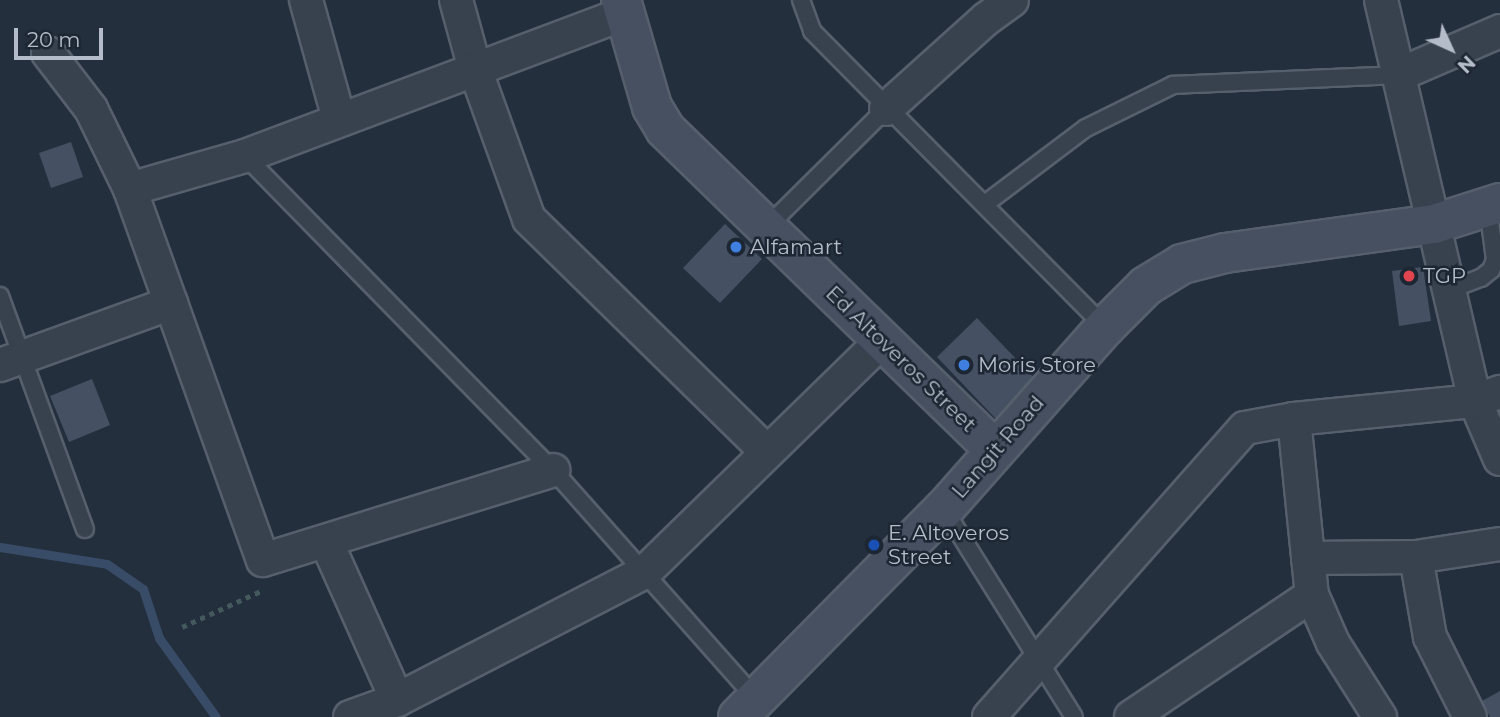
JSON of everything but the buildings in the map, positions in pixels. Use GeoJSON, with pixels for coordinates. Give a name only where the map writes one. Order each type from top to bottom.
{"type":"FeatureCollection","features":[{"type":"Feature","properties":{"kind":"main road","name":"Ed Altoveros Street"},"geometry":{"type":"LineString","coordinates":[[623,6],[652,107],[665,129],[995,450]]}},
{"type":"Feature","properties":{"kind":"main road","name":"Langit Road"},"geometry":{"type":"LineString","coordinates":[[747,709],[944,509],[1105,327],[1146,286],[1182,264],[1225,253],[1434,224],[1494,205]]}},
{"type":"Feature","properties":{"kind":"street"},"geometry":{"type":"LineString","coordinates":[[306,0],[339,119]]}},
{"type":"Feature","properties":{"kind":"street"},"geometry":{"type":"LineString","coordinates":[[456,0],[475,69],[529,219],[767,452]]}},
{"type":"Feature","properties":{"kind":"street"},"geometry":{"type":"LineString","coordinates":[[886,109],[977,10],[1012,0]]}},
{"type":"Feature","properties":{"kind":"street"},"geometry":{"type":"LineString","coordinates":[[1381,0],[1449,290],[1488,397],[1500,458]]}},
{"type":"Feature","properties":{"kind":"street"},"geometry":{"type":"LineString","coordinates":[[130,189],[245,156],[475,69],[623,6]]}},
{"type":"Feature","properties":{"kind":"street"},"geometry":{"type":"LineString","coordinates":[[1398,75],[1500,32]]}},
{"type":"Feature","properties":{"kind":"street"},"geometry":{"type":"LineString","coordinates":[[48,53],[91,109],[130,189],[263,560],[553,470]]}},
{"type":"Feature","properties":{"kind":"street"},"geometry":{"type":"LineString","coordinates":[[11,361],[171,303]]}},
{"type":"Feature","properties":{"kind":"street"},"geometry":{"type":"LineString","coordinates":[[349,717],[397,700],[645,572],[882,341]]}},
{"type":"Feature","properties":{"kind":"street"},"geometry":{"type":"LineString","coordinates":[[989,717],[1245,428],[1294,419],[1488,397]]}},
{"type":"Feature","properties":{"kind":"street"},"geometry":{"type":"LineString","coordinates":[[1294,419],[1312,595],[1333,643],[1380,717]]}},
{"type":"Feature","properties":{"kind":"street"},"geometry":{"type":"LineString","coordinates":[[326,541],[397,700]]}},
{"type":"Feature","properties":{"kind":"street"},"geometry":{"type":"LineString","coordinates":[[1308,558],[1416,557],[1500,544]]}},
{"type":"Feature","properties":{"kind":"street"},"geometry":{"type":"LineString","coordinates":[[1416,557],[1430,637],[1470,717]]}},
{"type":"Feature","properties":{"kind":"street"},"geometry":{"type":"LineString","coordinates":[[1131,717],[1312,595]]}},
{"type":"Feature","properties":{"kind":"lane"},"geometry":{"type":"LineString","coordinates":[[801,0],[812,31],[886,109],[985,204],[1105,327]]}},
{"type":"Feature","properties":{"kind":"lane"},"geometry":{"type":"LineString","coordinates":[[985,204],[1086,128],[1173,85],[1398,75]]}},
{"type":"Feature","properties":{"kind":"lane"},"geometry":{"type":"LineString","coordinates":[[765,229],[886,109]]}},
{"type":"Feature","properties":{"kind":"lane"},"geometry":{"type":"LineString","coordinates":[[245,156],[553,470],[645,572],[747,709]]}},
{"type":"Feature","properties":{"kind":"lane"},"geometry":{"type":"LineString","coordinates":[[1449,290],[1481,278],[1491,270],[1495,260],[1494,205]]}},
{"type":"Feature","properties":{"kind":"lane"},"geometry":{"type":"LineString","coordinates":[[0,296],[11,361],[85,529]]}},
{"type":"Feature","properties":{"kind":"lane"},"geometry":{"type":"LineString","coordinates":[[944,509],[1074,717]]}},
{"type":"Feature","properties":{"kind":"path"},"geometry":{"type":"LineString","coordinates":[[182,627],[266,589],[263,560]]}},
{"type":"Feature","properties":{"kind":"waterway"},"geometry":{"type":"LineString","coordinates":[[0,547],[107,564],[143,589],[159,638],[216,717]]}},
{"type":"Feature","properties":{"kind":"place","name":"Alfamart"},"geometry":{"type":"Point","coordinates":[736,247]}},
{"type":"Feature","properties":{"kind":"place","name":"TGP"},"geometry":{"type":"Point","coordinates":[1409,276]}},
{"type":"Feature","properties":{"kind":"place","name":"Moris Store"},"geometry":{"type":"Point","coordinates":[964,365]}},
{"type":"Feature","properties":{"kind":"place","name":"E. Altoveros Street"},"geometry":{"type":"Point","coordinates":[874,545]}}]}
